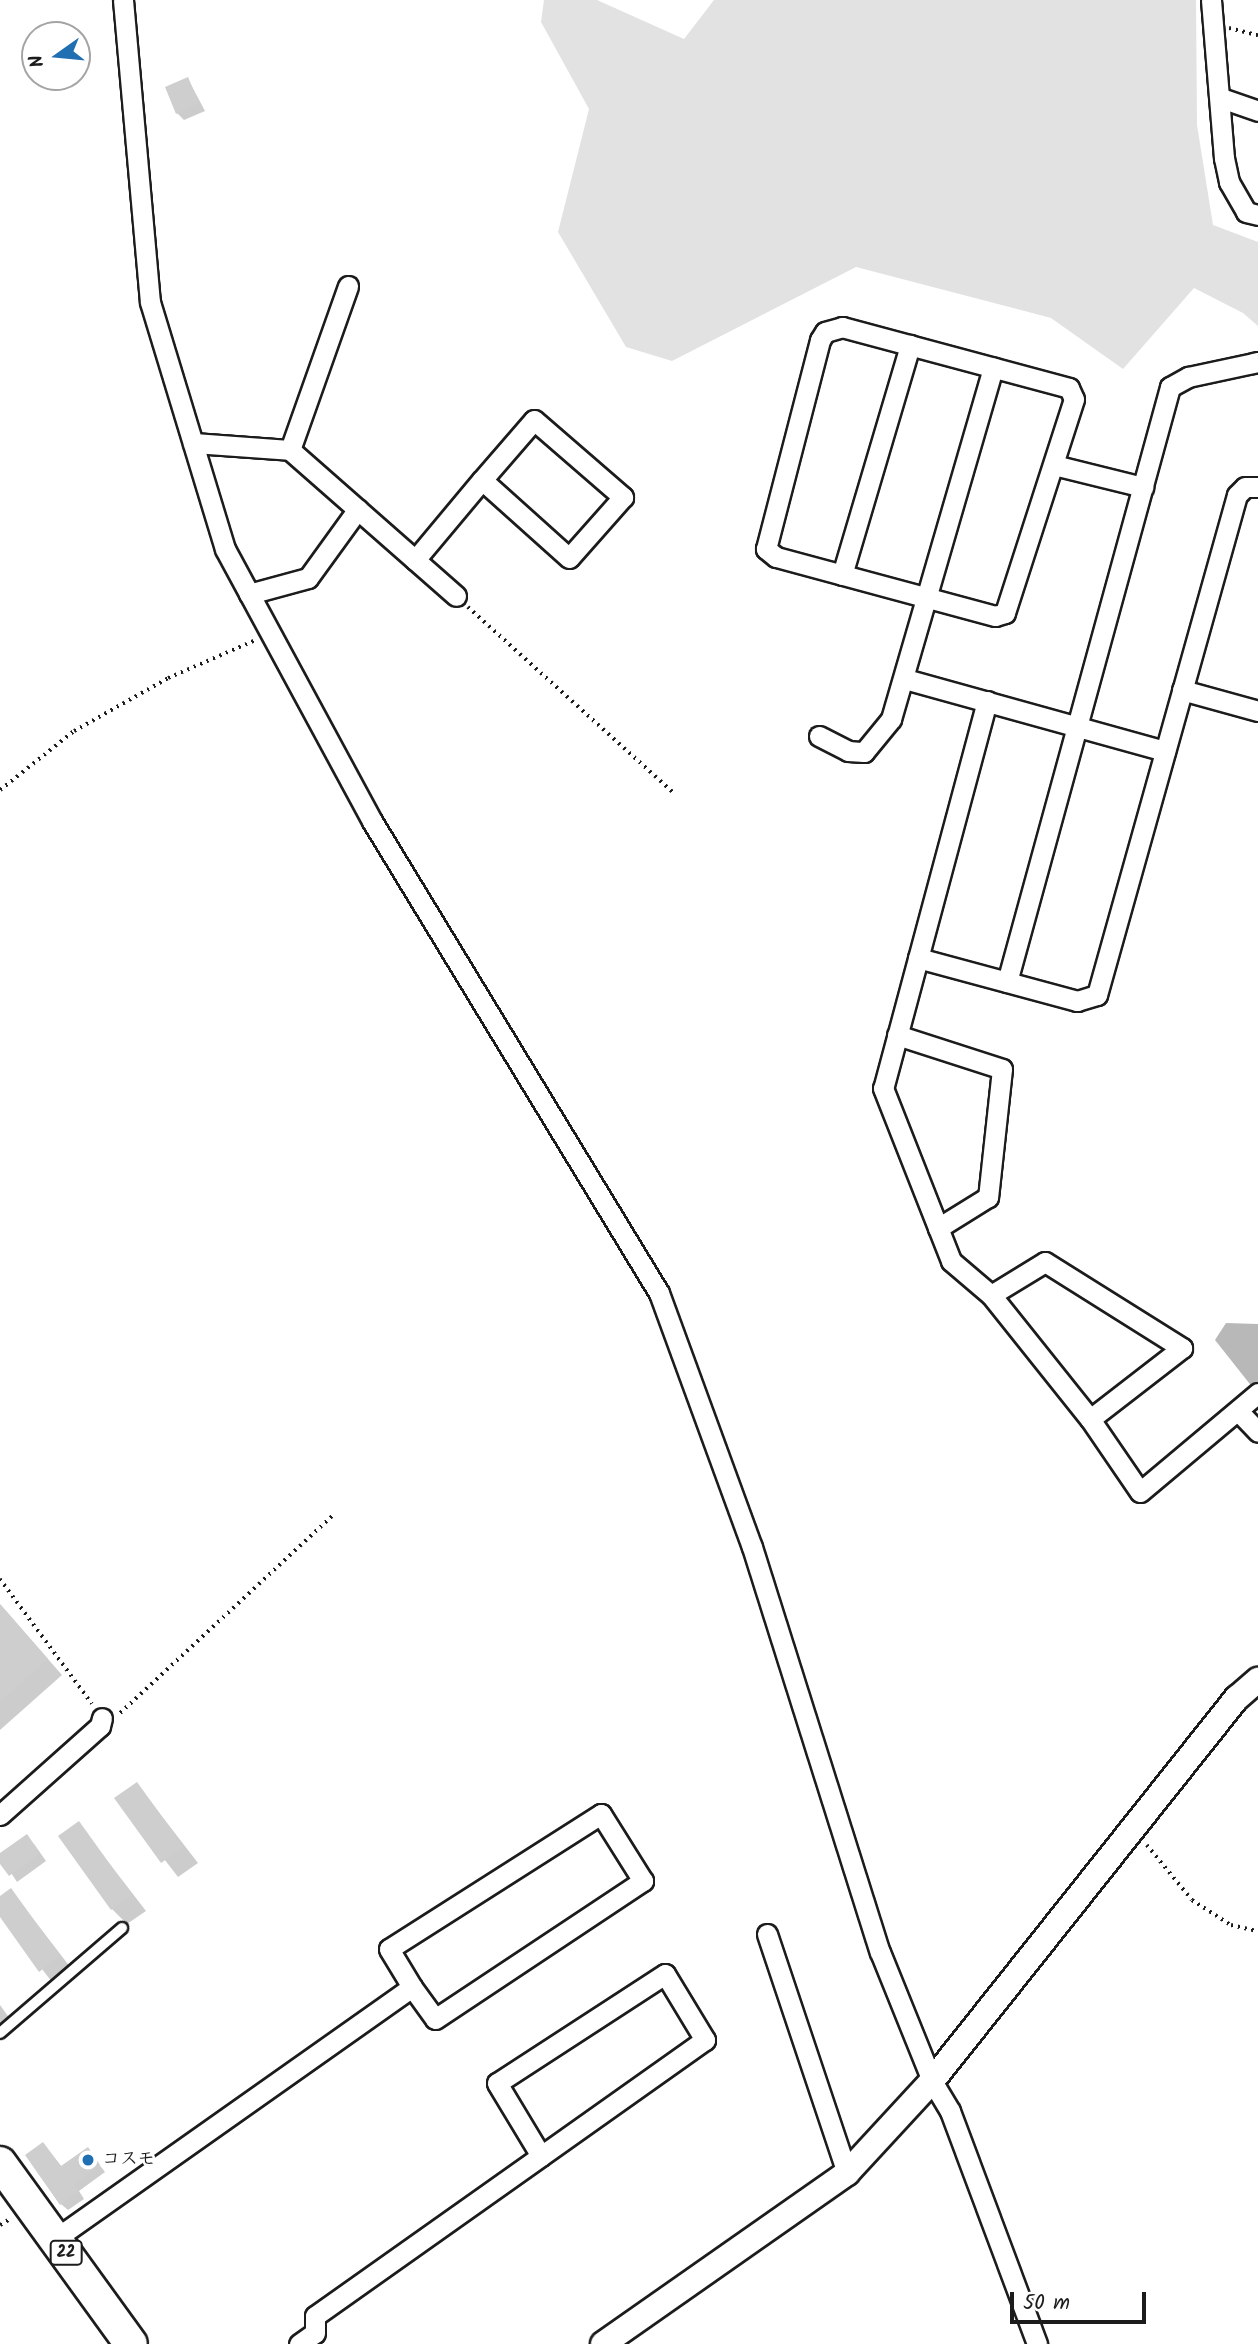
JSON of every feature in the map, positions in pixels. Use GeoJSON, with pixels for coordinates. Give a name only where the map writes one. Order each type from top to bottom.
{"type":"FeatureCollection","features":[{"type":"Feature","properties":{"kind":"main road","name":"22"},"geometry":{"type":"LineString","coordinates":[[0,2163],[131,2344]]}},
{"type":"Feature","properties":{"kind":"street"},"geometry":{"type":"LineString","coordinates":[[123,0],[150,302],[225,549],[270,635],[464,978],[659,1293],[752,1547],[880,1952],[932,2081],[950,2111],[1037,2344]]}},
{"type":"Feature","properties":{"kind":"street"},"geometry":{"type":"LineString","coordinates":[[1211,0],[1229,182],[1246,212],[1258,215]]}},
{"type":"Feature","properties":{"kind":"street"},"geometry":{"type":"LineString","coordinates":[[1221,98],[1258,111]]}},
{"type":"Feature","properties":{"kind":"street"},"geometry":{"type":"LineString","coordinates":[[290,450],[348,286]]}},
{"type":"Feature","properties":{"kind":"street"},"geometry":{"type":"LineString","coordinates":[[842,327],[910,345],[1069,388],[1074,399],[1005,613],[995,616],[776,556],[766,549],[820,340],[825,332],[842,327]]}},
{"type":"Feature","properties":{"kind":"street"},"geometry":{"type":"LineString","coordinates":[[842,575],[910,345]]}},
{"type":"Feature","properties":{"kind":"street"},"geometry":{"type":"LineString","coordinates":[[1007,982],[1170,387],[1188,377],[1258,362]]}},
{"type":"Feature","properties":{"kind":"street"},"geometry":{"type":"LineString","coordinates":[[819,736],[848,751],[864,752],[891,719],[905,679],[993,367]]}},
{"type":"Feature","properties":{"kind":"street"},"geometry":{"type":"LineString","coordinates":[[415,559],[482,480],[534,420],[623,497],[569,558],[482,480]]}},
{"type":"Feature","properties":{"kind":"street"},"geometry":{"type":"LineString","coordinates":[[193,443],[290,450],[456,596]]}},
{"type":"Feature","properties":{"kind":"street"},"geometry":{"type":"LineString","coordinates":[[1054,465],[1143,487]]}},
{"type":"Feature","properties":{"kind":"street"},"geometry":{"type":"LineString","coordinates":[[918,958],[1077,1001],[1097,995],[1237,495],[1245,488],[1258,487]]}},
{"type":"Feature","properties":{"kind":"street"},"geometry":{"type":"LineString","coordinates":[[249,594],[308,578],[358,509]]}},
{"type":"Feature","properties":{"kind":"street"},"geometry":{"type":"LineString","coordinates":[[905,679],[1165,751]]}},
{"type":"Feature","properties":{"kind":"street"},"geometry":{"type":"LineString","coordinates":[[1182,690],[1258,711]]}},
{"type":"Feature","properties":{"kind":"street"},"geometry":{"type":"LineString","coordinates":[[987,701],[883,1088],[951,1261],[991,1295],[1090,1419],[1140,1492],[1258,1394]]}},
{"type":"Feature","properties":{"kind":"street"},"geometry":{"type":"LineString","coordinates":[[897,1035],[1002,1069],[988,1197],[938,1228]]}},
{"type":"Feature","properties":{"kind":"street"},"geometry":{"type":"LineString","coordinates":[[991,1295],[1045,1262],[1182,1348],[1090,1419]]}},
{"type":"Feature","properties":{"kind":"street"},"geometry":{"type":"LineString","coordinates":[[1238,1411],[1258,1433]]}},
{"type":"Feature","properties":{"kind":"street"},"geometry":{"type":"LineString","coordinates":[[603,2344],[847,2172],[932,2081],[1237,1698],[1258,1680]]}},
{"type":"Feature","properties":{"kind":"street"},"geometry":{"type":"LineString","coordinates":[[0,1815],[100,1726],[102,1718]]}},
{"type":"Feature","properties":{"kind":"street"},"geometry":{"type":"LineString","coordinates":[[601,1814],[643,1881],[435,2019],[412,1987],[389,1949],[601,1814]]}},
{"type":"Feature","properties":{"kind":"street"},"geometry":{"type":"LineString","coordinates":[[767,1934],[847,2172]]}},
{"type":"Feature","properties":{"kind":"street"},"geometry":{"type":"LineString","coordinates":[[299,2344],[315,2333],[315,2316],[705,2040],[664,1974],[497,2083],[541,2156]]}},
{"type":"Feature","properties":{"kind":"street"},"geometry":{"type":"LineString","coordinates":[[55,2239],[412,1987]]}},
{"type":"Feature","properties":{"kind":"lane"},"geometry":{"type":"LineString","coordinates":[[0,2033],[122,1928]]}},
{"type":"Feature","properties":{"kind":"path"},"geometry":{"type":"LineString","coordinates":[[1214,23],[1258,35]]}},
{"type":"Feature","properties":{"kind":"path"},"geometry":{"type":"LineString","coordinates":[[456,596],[673,792]]}},
{"type":"Feature","properties":{"kind":"path"},"geometry":{"type":"LineString","coordinates":[[0,790],[74,732],[109,711],[168,678],[270,635]]}},
{"type":"Feature","properties":{"kind":"path"},"geometry":{"type":"LineString","coordinates":[[0,1579],[102,1718],[122,1712],[333,1515]]}},
{"type":"Feature","properties":{"kind":"path"},"geometry":{"type":"LineString","coordinates":[[1133,1828],[1192,1900],[1231,1925],[1258,1931]]}},
{"type":"Feature","properties":{"kind":"shaded area"},"geometry":{"type":"Polygon","coordinates":[[[544,0],[597,0],[684,39],[714,0],[1196,0],[1197,125],[1213,225],[1258,242],[1258,326],[1243,313],[1194,288],[1123,369],[1051,318],[856,267],[672,361],[626,347],[558,232],[589,109],[541,22],[544,0]]]}},
{"type":"Feature","properties":{"kind":"shaded area"},"geometry":{"type":"Polygon","coordinates":[[[1226,1323],[1258,1324],[1258,1384],[1253,1388],[1215,1340],[1226,1323]]]}},
{"type":"Feature","properties":{"kind":"building"},"geometry":{"type":"Polygon","coordinates":[[[188,77],[199,103],[176,114],[165,87],[188,77]]]}},
{"type":"Feature","properties":{"kind":"building"},"geometry":{"type":"Polygon","coordinates":[[[0,1604],[48,1659],[0,1702],[0,1604]]]}},
{"type":"Feature","properties":{"kind":"building"},"geometry":{"type":"Polygon","coordinates":[[[137,1782],[184,1847],[161,1863],[114,1798],[137,1782]]]}},
{"type":"Feature","properties":{"kind":"building"},"geometry":{"type":"Polygon","coordinates":[[[79,1821],[132,1895],[111,1910],[58,1836],[79,1821]]]}},
{"type":"Feature","properties":{"kind":"building"},"geometry":{"type":"Polygon","coordinates":[[[27,1834],[40,1853],[9,1876],[0,1864],[0,1853],[27,1834]]]}},
{"type":"Feature","properties":{"kind":"building"},"geometry":{"type":"Polygon","coordinates":[[[11,1888],[60,1956],[39,1972],[0,1917],[0,1896],[11,1888]]]}},
{"type":"Feature","properties":{"kind":"building"},"geometry":{"type":"Polygon","coordinates":[[[43,2142],[61,2166],[88,2147],[100,2165],[74,2184],[79,2191],[60,2205],[25,2155],[43,2142]]]}},
{"type":"Feature","properties":{"kind":"place","name":"コスモ"},"geometry":{"type":"Point","coordinates":[88,2160]}}]}
